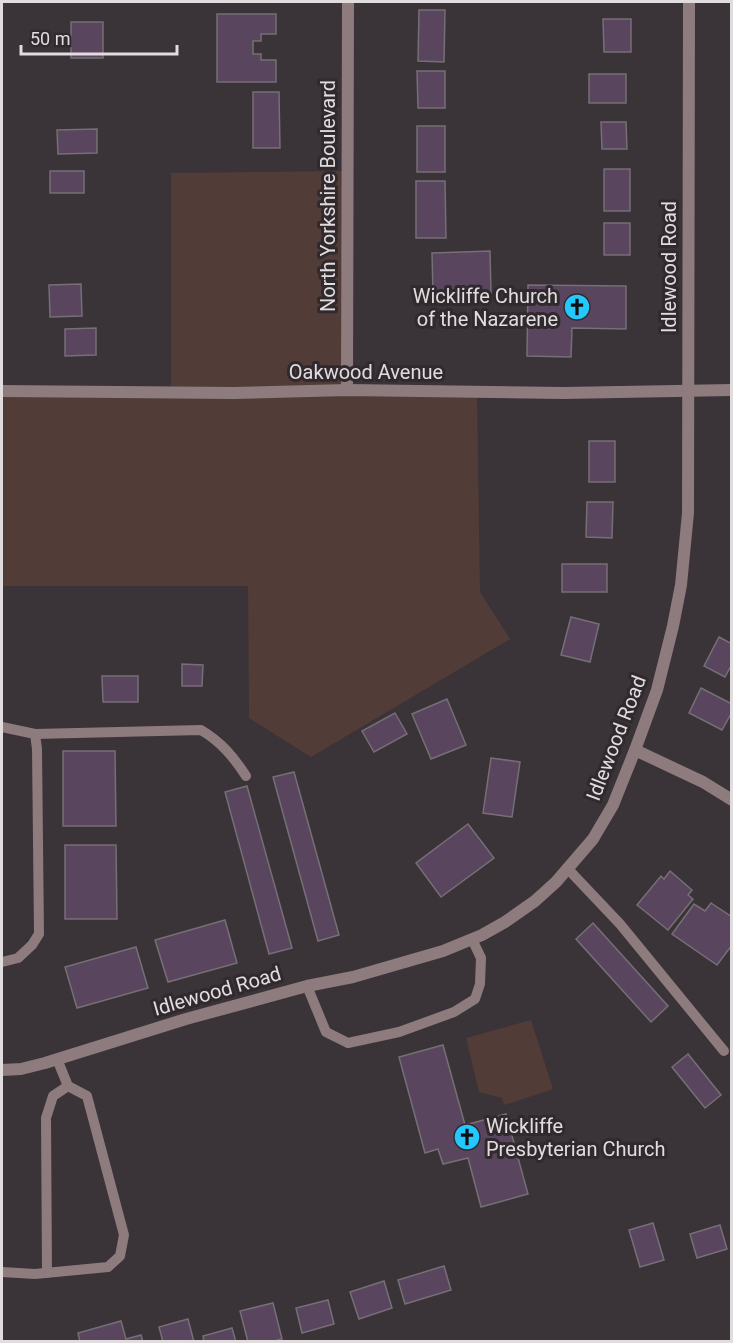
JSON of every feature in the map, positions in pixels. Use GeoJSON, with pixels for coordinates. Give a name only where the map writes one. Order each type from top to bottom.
{"type":"FeatureCollection","features":[{"type":"Feature","properties":{"kind":"street","name":"North Yorkshire Boulevard"},"geometry":{"type":"LineString","coordinates":[[347,390],[348,2]]}},
{"type":"Feature","properties":{"kind":"street","name":"Idlewood Road"},"geometry":{"type":"LineString","coordinates":[[2,1070],[21,1069],[186,1019],[307,986],[353,977],[443,951],[505,922],[535,901],[556,882],[593,838],[613,804],[657,690],[681,585],[688,513],[689,2]]}},
{"type":"Feature","properties":{"kind":"street","name":"Oakwood Avenue"},"geometry":{"type":"LineString","coordinates":[[2,391],[233,393],[347,390],[563,393],[732,390]]}},
{"type":"Feature","properties":{"kind":"street"},"geometry":{"type":"LineString","coordinates":[[635,750],[702,782],[732,800]]}},
{"type":"Feature","properties":{"kind":"lane"},"geometry":{"type":"LineString","coordinates":[[2,727],[35,734],[201,730],[216,739],[233,757],[246,776]]}},
{"type":"Feature","properties":{"kind":"lane"},"geometry":{"type":"LineString","coordinates":[[2,962],[18,958],[32,945],[39,933],[35,734]]}},
{"type":"Feature","properties":{"kind":"lane"},"geometry":{"type":"LineString","coordinates":[[567,868],[620,924],[724,1051]]}},
{"type":"Feature","properties":{"kind":"lane"},"geometry":{"type":"LineString","coordinates":[[307,986],[326,1032],[348,1043],[399,1032],[454,1012],[475,999],[480,984],[481,958],[472,939]]}},
{"type":"Feature","properties":{"kind":"lane"},"geometry":{"type":"LineString","coordinates":[[2,1272],[35,1274],[108,1267],[120,1256],[124,1234],[87,1096],[68,1086],[57,1059]]}},
{"type":"Feature","properties":{"kind":"lane"},"geometry":{"type":"LineString","coordinates":[[47,1273],[46,1118],[53,1096],[68,1086]]}},
{"type":"Feature","properties":{"kind":"shaded area"},"geometry":{"type":"Polygon","coordinates":[[[348,171],[347,390],[477,392],[480,592],[510,639],[311,757],[249,718],[248,586],[2,586],[2,391],[171,392],[171,173],[348,171]]]}},
{"type":"Feature","properties":{"kind":"shaded area"},"geometry":{"type":"Polygon","coordinates":[[[531,1020],[553,1089],[504,1105],[502,1098],[479,1092],[466,1038],[531,1020]]]}},
{"type":"Feature","properties":{"kind":"building"},"geometry":{"type":"Polygon","coordinates":[[[419,10],[445,10],[444,62],[418,61],[419,10]]]}},
{"type":"Feature","properties":{"kind":"building"},"geometry":{"type":"Polygon","coordinates":[[[217,14],[276,14],[276,34],[261,34],[261,41],[253,41],[253,54],[261,54],[261,60],[276,60],[276,82],[217,82],[217,14]]]}},
{"type":"Feature","properties":{"kind":"building"},"geometry":{"type":"Polygon","coordinates":[[[603,19],[631,19],[631,52],[604,52],[603,19]]]}},
{"type":"Feature","properties":{"kind":"building"},"geometry":{"type":"Polygon","coordinates":[[[71,22],[103,22],[103,58],[71,58],[71,22]]]}},
{"type":"Feature","properties":{"kind":"building"},"geometry":{"type":"Polygon","coordinates":[[[417,71],[445,71],[445,108],[418,108],[417,71]]]}},
{"type":"Feature","properties":{"kind":"building"},"geometry":{"type":"Polygon","coordinates":[[[589,74],[626,74],[626,103],[589,103],[589,74]]]}},
{"type":"Feature","properties":{"kind":"building"},"geometry":{"type":"Polygon","coordinates":[[[253,92],[279,92],[280,148],[253,148],[253,92]]]}},
{"type":"Feature","properties":{"kind":"building"},"geometry":{"type":"Polygon","coordinates":[[[601,122],[626,122],[627,149],[602,149],[601,122]]]}},
{"type":"Feature","properties":{"kind":"building"},"geometry":{"type":"Polygon","coordinates":[[[417,126],[445,126],[445,172],[417,172],[417,126]]]}},
{"type":"Feature","properties":{"kind":"building"},"geometry":{"type":"Polygon","coordinates":[[[97,129],[97,153],[58,154],[57,130],[97,129]]]}},
{"type":"Feature","properties":{"kind":"building"},"geometry":{"type":"Polygon","coordinates":[[[604,169],[630,169],[630,211],[604,211],[604,169]]]}},
{"type":"Feature","properties":{"kind":"building"},"geometry":{"type":"Polygon","coordinates":[[[50,171],[84,171],[84,193],[50,193],[50,171]]]}},
{"type":"Feature","properties":{"kind":"building"},"geometry":{"type":"Polygon","coordinates":[[[416,181],[445,181],[446,238],[416,238],[416,181]]]}},
{"type":"Feature","properties":{"kind":"building"},"geometry":{"type":"Polygon","coordinates":[[[604,223],[630,223],[630,255],[604,255],[604,223]]]}},
{"type":"Feature","properties":{"kind":"building"},"geometry":{"type":"Polygon","coordinates":[[[490,251],[491,293],[433,294],[432,253],[490,251]]]}},
{"type":"Feature","properties":{"kind":"building"},"geometry":{"type":"Polygon","coordinates":[[[81,284],[82,316],[50,317],[49,285],[81,284]]]}},
{"type":"Feature","properties":{"kind":"building","name":"Wickliffe Church of the Nazarene"},"geometry":{"type":"Polygon","coordinates":[[[528,285],[626,286],[626,329],[572,328],[571,357],[527,356],[528,285]]]}},
{"type":"Feature","properties":{"kind":"building"},"geometry":{"type":"Polygon","coordinates":[[[96,328],[96,355],[65,356],[65,329],[96,328]]]}},
{"type":"Feature","properties":{"kind":"building"},"geometry":{"type":"Polygon","coordinates":[[[589,441],[615,441],[615,482],[589,482],[589,441]]]}},
{"type":"Feature","properties":{"kind":"building"},"geometry":{"type":"Polygon","coordinates":[[[587,502],[613,502],[612,538],[586,537],[587,502]]]}},
{"type":"Feature","properties":{"kind":"building"},"geometry":{"type":"Polygon","coordinates":[[[562,564],[607,564],[607,592],[562,592],[562,564]]]}},
{"type":"Feature","properties":{"kind":"building"},"geometry":{"type":"Polygon","coordinates":[[[571,617],[599,624],[590,662],[561,655],[571,617]]]}},
{"type":"Feature","properties":{"kind":"building"},"geometry":{"type":"Polygon","coordinates":[[[719,637],[732,644],[732,664],[725,677],[704,666],[719,637]]]}},
{"type":"Feature","properties":{"kind":"building"},"geometry":{"type":"Polygon","coordinates":[[[182,664],[203,665],[202,686],[182,686],[182,664]]]}},
{"type":"Feature","properties":{"kind":"building"},"geometry":{"type":"Polygon","coordinates":[[[102,676],[138,676],[138,702],[103,702],[102,676]]]}},
{"type":"Feature","properties":{"kind":"building"},"geometry":{"type":"Polygon","coordinates":[[[701,688],[732,704],[732,712],[722,730],[689,713],[701,688]]]}},
{"type":"Feature","properties":{"kind":"building"},"geometry":{"type":"Polygon","coordinates":[[[447,699],[466,745],[431,759],[412,714],[447,699]]]}},
{"type":"Feature","properties":{"kind":"building"},"geometry":{"type":"Polygon","coordinates":[[[395,713],[407,734],[374,752],[362,731],[395,713]]]}},
{"type":"Feature","properties":{"kind":"building"},"geometry":{"type":"Polygon","coordinates":[[[63,751],[115,751],[116,826],[63,826],[63,751]]]}},
{"type":"Feature","properties":{"kind":"building"},"geometry":{"type":"Polygon","coordinates":[[[491,758],[520,762],[512,817],[483,813],[491,758]]]}},
{"type":"Feature","properties":{"kind":"building"},"geometry":{"type":"Polygon","coordinates":[[[294,772],[339,935],[318,941],[273,777],[294,772]]]}},
{"type":"Feature","properties":{"kind":"building"},"geometry":{"type":"Polygon","coordinates":[[[247,786],[292,948],[269,954],[225,792],[247,786]]]}},
{"type":"Feature","properties":{"kind":"building"},"geometry":{"type":"Polygon","coordinates":[[[468,824],[494,858],[441,897],[416,863],[468,824]]]}},
{"type":"Feature","properties":{"kind":"building"},"geometry":{"type":"Polygon","coordinates":[[[65,845],[116,845],[117,919],[65,919],[65,845]]]}},
{"type":"Feature","properties":{"kind":"building"},"geometry":{"type":"Polygon","coordinates":[[[670,871],[692,890],[688,895],[693,899],[668,930],[637,905],[661,876],[664,879],[670,871]]]}},
{"type":"Feature","properties":{"kind":"building"},"geometry":{"type":"Polygon","coordinates":[[[711,903],[732,917],[732,945],[717,965],[672,934],[694,904],[705,911],[711,903]]]}},
{"type":"Feature","properties":{"kind":"building"},"geometry":{"type":"Polygon","coordinates":[[[225,920],[237,963],[168,982],[155,940],[225,920]]]}},
{"type":"Feature","properties":{"kind":"building"},"geometry":{"type":"Polygon","coordinates":[[[593,923],[668,1006],[651,1022],[576,939],[593,923]]]}},
{"type":"Feature","properties":{"kind":"building"},"geometry":{"type":"Polygon","coordinates":[[[136,947],[148,988],[77,1008],[65,967],[136,947]]]}},
{"type":"Feature","properties":{"kind":"building","name":"Wickliffe Presbyterian Church"},"geometry":{"type":"Polygon","coordinates":[[[443,1045],[465,1125],[506,1114],[528,1194],[481,1207],[468,1158],[443,1164],[438,1149],[425,1153],[399,1057],[443,1045]]]}},
{"type":"Feature","properties":{"kind":"building"},"geometry":{"type":"Polygon","coordinates":[[[688,1054],[721,1095],[705,1108],[672,1067],[688,1054]]]}},
{"type":"Feature","properties":{"kind":"building"},"geometry":{"type":"Polygon","coordinates":[[[653,1223],[664,1260],[640,1267],[629,1230],[653,1223]]]}},
{"type":"Feature","properties":{"kind":"building"},"geometry":{"type":"Polygon","coordinates":[[[720,1225],[727,1249],[697,1258],[690,1234],[720,1225]]]}},
{"type":"Feature","properties":{"kind":"building"},"geometry":{"type":"Polygon","coordinates":[[[444,1266],[451,1290],[405,1304],[398,1280],[444,1266]]]}},
{"type":"Feature","properties":{"kind":"building"},"geometry":{"type":"Polygon","coordinates":[[[384,1281],[392,1308],[359,1319],[350,1292],[384,1281]]]}},
{"type":"Feature","properties":{"kind":"building"},"geometry":{"type":"Polygon","coordinates":[[[328,1300],[334,1324],[302,1333],[296,1308],[328,1300]]]}},
{"type":"Feature","properties":{"kind":"building"},"geometry":{"type":"Polygon","coordinates":[[[273,1303],[282,1339],[270,1342],[248,1342],[240,1311],[273,1303]]]}},
{"type":"Feature","properties":{"kind":"building"},"geometry":{"type":"Polygon","coordinates":[[[188,1319],[194,1342],[163,1342],[159,1327],[188,1319]]]}},
{"type":"Feature","properties":{"kind":"building"},"geometry":{"type":"Polygon","coordinates":[[[121,1321],[126,1339],[141,1335],[143,1342],[80,1342],[78,1333],[121,1321]]]}},
{"type":"Feature","properties":{"kind":"building"},"geometry":{"type":"Polygon","coordinates":[[[232,1328],[236,1342],[204,1342],[203,1336],[232,1328]]]}},
{"type":"Feature","properties":{"kind":"place","name":"Wickliffe Church of the Nazarene"},"geometry":{"type":"Point","coordinates":[577,307]}},
{"type":"Feature","properties":{"kind":"place","name":"Wickliffe Presbyterian Church"},"geometry":{"type":"Point","coordinates":[467,1137]}}]}
